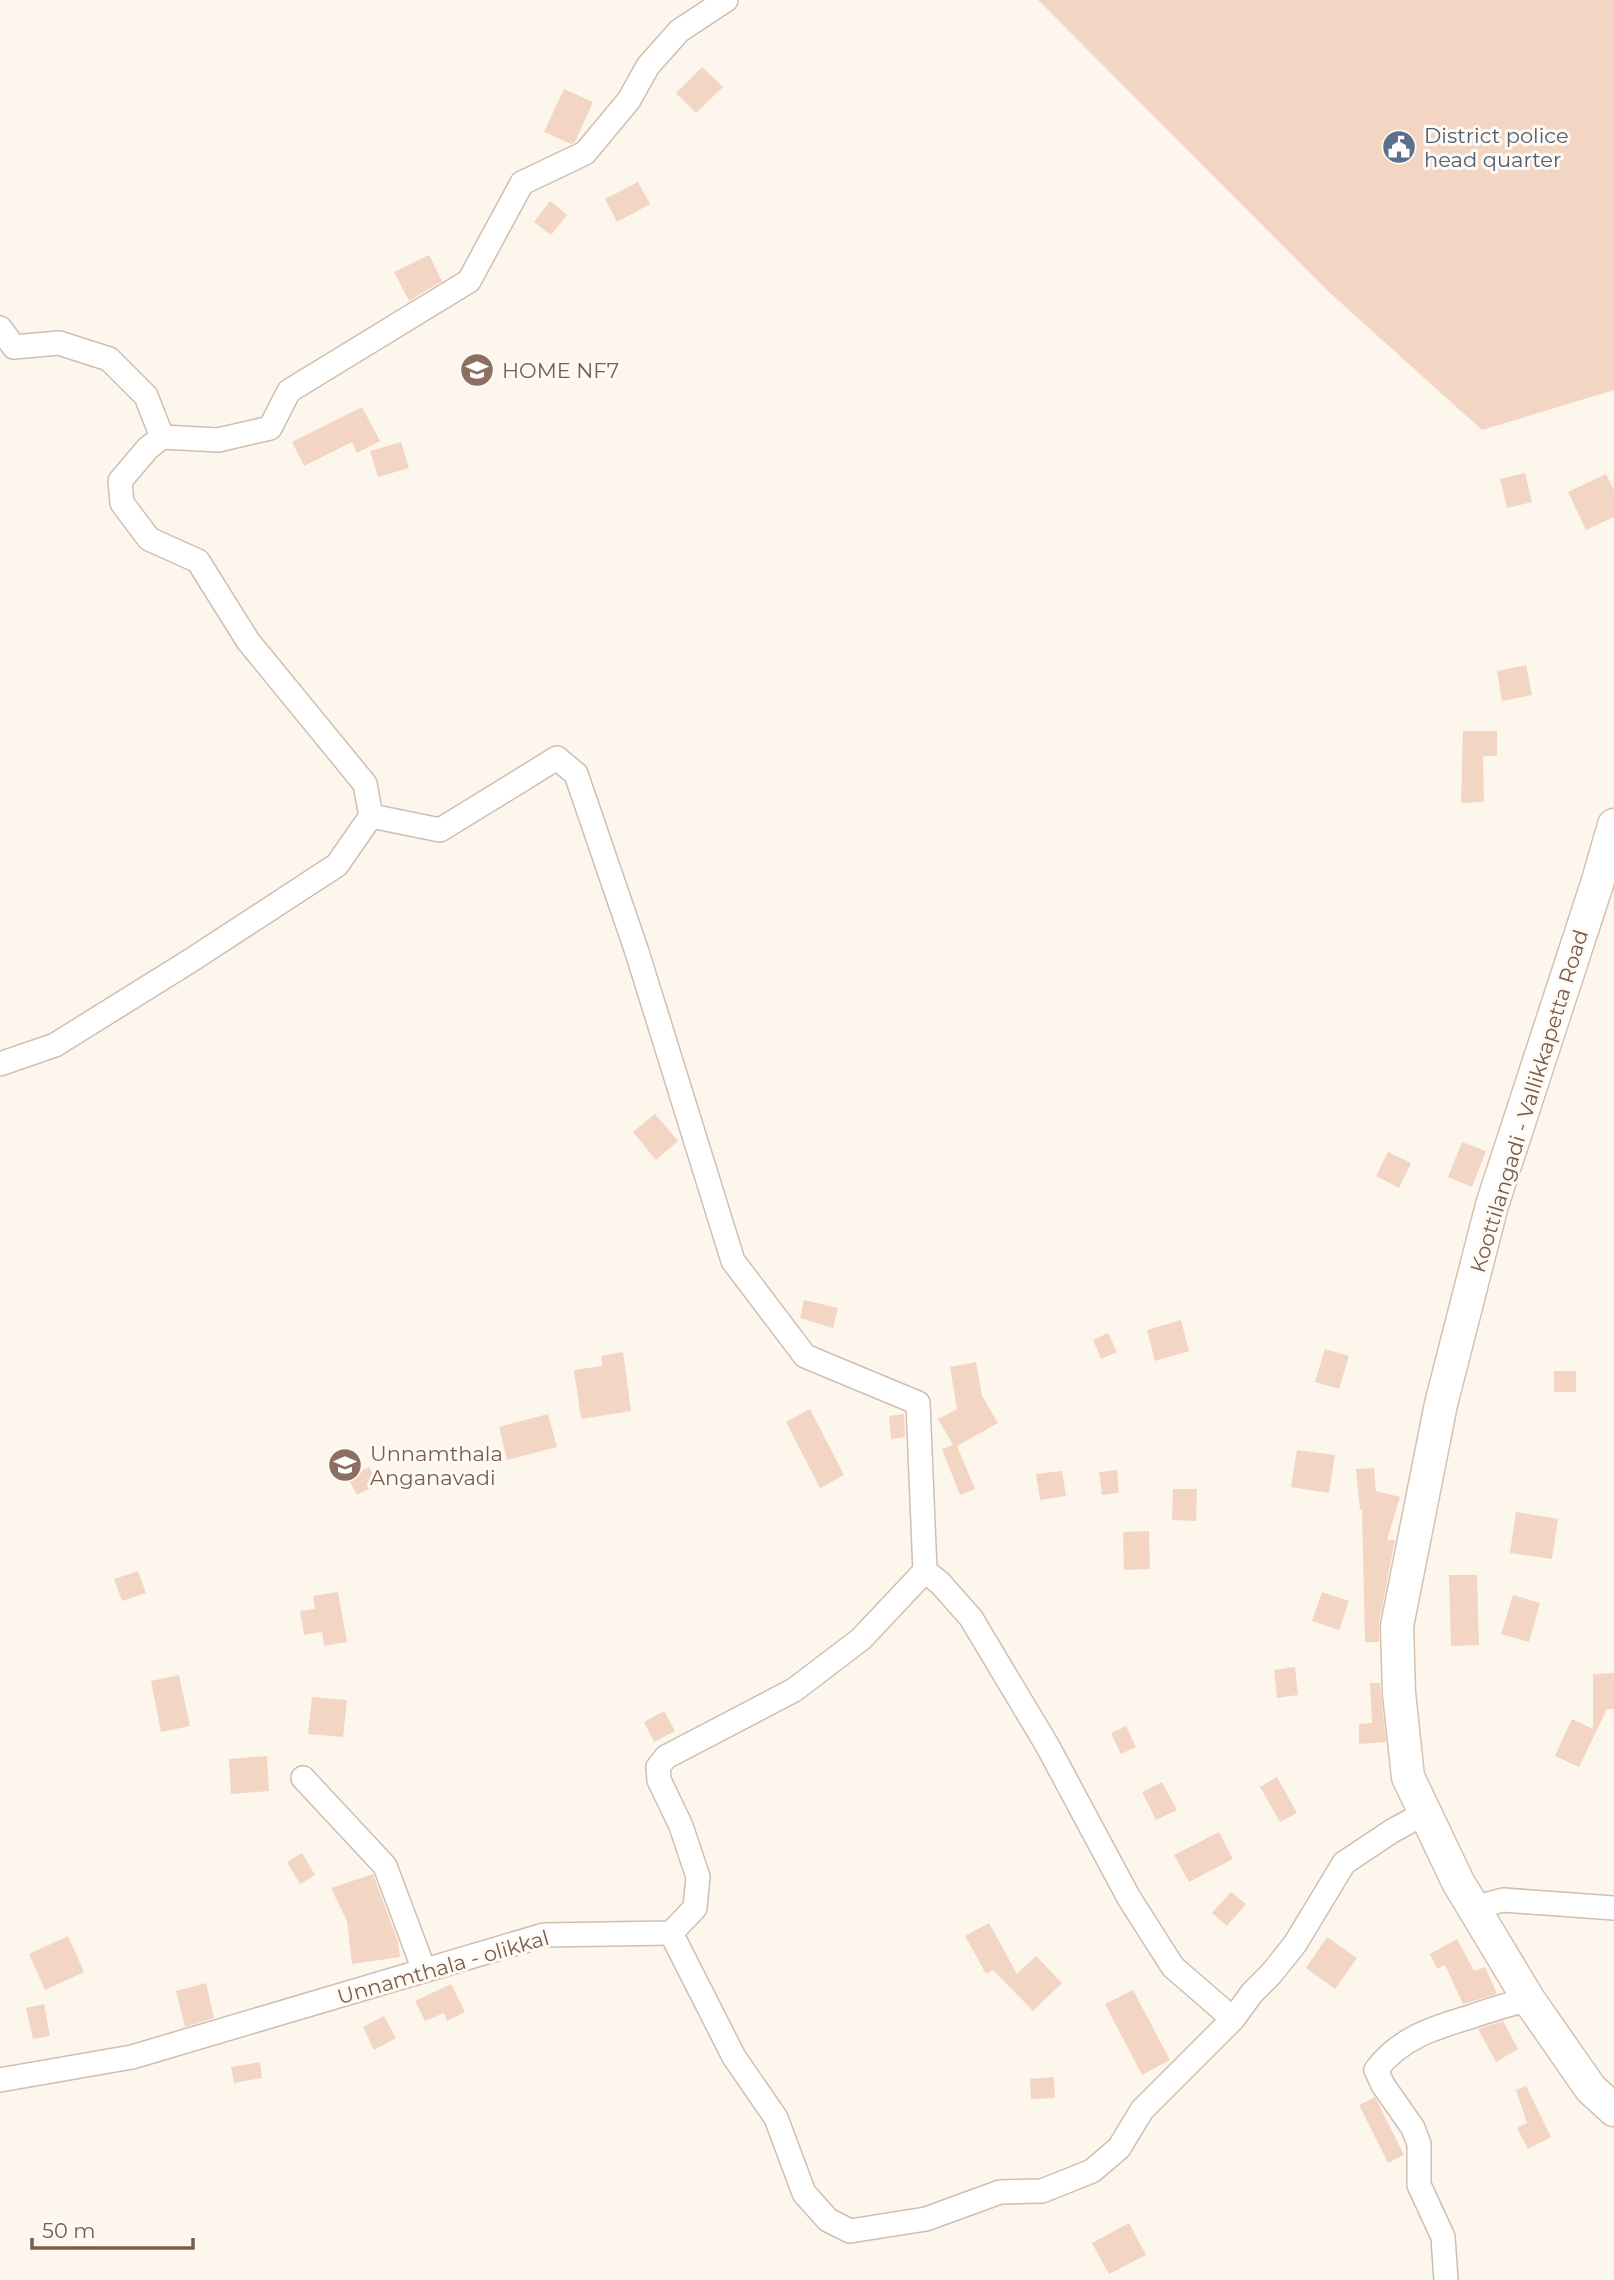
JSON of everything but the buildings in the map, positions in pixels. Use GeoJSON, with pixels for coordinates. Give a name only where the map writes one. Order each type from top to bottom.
{"type":"FeatureCollection","features":[{"type":"Feature","properties":{"kind":"main road","name":"Koottilangadi - Vallikkapetta Road"},"geometry":{"type":"LineString","coordinates":[[1614,825],[1492,1205],[1441,1404],[1396,1626],[1399,1693],[1408,1777],[1458,1882],[1529,2000],[1591,2089],[1614,2110]]}},
{"type":"Feature","properties":{"kind":"street"},"geometry":{"type":"LineString","coordinates":[[0,1064],[55,1045],[337,865],[371,817],[366,784],[248,640],[198,561],[149,539],[122,503],[120,481],[148,448],[162,437],[218,440],[270,428],[289,391],[469,281],[522,183],[585,153],[629,100],[648,65],[679,32],[726,0]]}},
{"type":"Feature","properties":{"kind":"street"},"geometry":{"type":"LineString","coordinates":[[0,328],[14,347],[58,343],[109,359],[146,396],[162,437]]}},
{"type":"Feature","properties":{"kind":"street"},"geometry":{"type":"LineString","coordinates":[[371,817],[440,830],[557,758],[576,774],[637,951],[733,1261],[805,1356],[918,1403],[925,1572],[861,1639],[794,1690],[666,1757],[658,1767],[659,1780],[681,1826],[698,1877],[695,1908],[671,1933],[734,2057],[776,2118],[804,2193],[828,2221],[850,2231],[926,2219],[1000,2192],[1042,2191],[1092,2171],[1119,2148],[1142,2110],[1233,2019],[1295,1944],[1344,1863],[1392,1831],[1425,1814]]}},
{"type":"Feature","properties":{"kind":"street"},"geometry":{"type":"LineString","coordinates":[[925,1572],[940,1583],[971,1618],[1046,1745],[1129,1898],[1173,1967],[1233,2019]]}},
{"type":"Feature","properties":{"kind":"street"},"geometry":{"type":"LineString","coordinates":[[303,1778],[385,1866],[424,1970]]}},
{"type":"Feature","properties":{"kind":"street"},"geometry":{"type":"LineString","coordinates":[[1473,1908],[1503,1900],[1614,1908]]}},
{"type":"Feature","properties":{"kind":"street","name":"Unnamthala - olikkal"},"geometry":{"type":"LineString","coordinates":[[0,2080],[132,2057],[544,1935],[671,1933]]}},
{"type":"Feature","properties":{"kind":"street"},"geometry":{"type":"LineString","coordinates":[[1446,2280],[1443,2237],[1419,2185],[1419,2144],[1413,2128],[1382,2085],[1376,2070],[1387,2054],[1431,2029],[1494,2007],[1529,2000]]}},
{"type":"Feature","properties":{"kind":"place","name":"District police head quarter"},"geometry":{"type":"Point","coordinates":[1399,147]}},
{"type":"Feature","properties":{"kind":"place","name":"HOME NF7"},"geometry":{"type":"Point","coordinates":[477,370]}},
{"type":"Feature","properties":{"kind":"place","name":"Unnamthala Anganavadi"},"geometry":{"type":"Point","coordinates":[345,1465]}}]}
